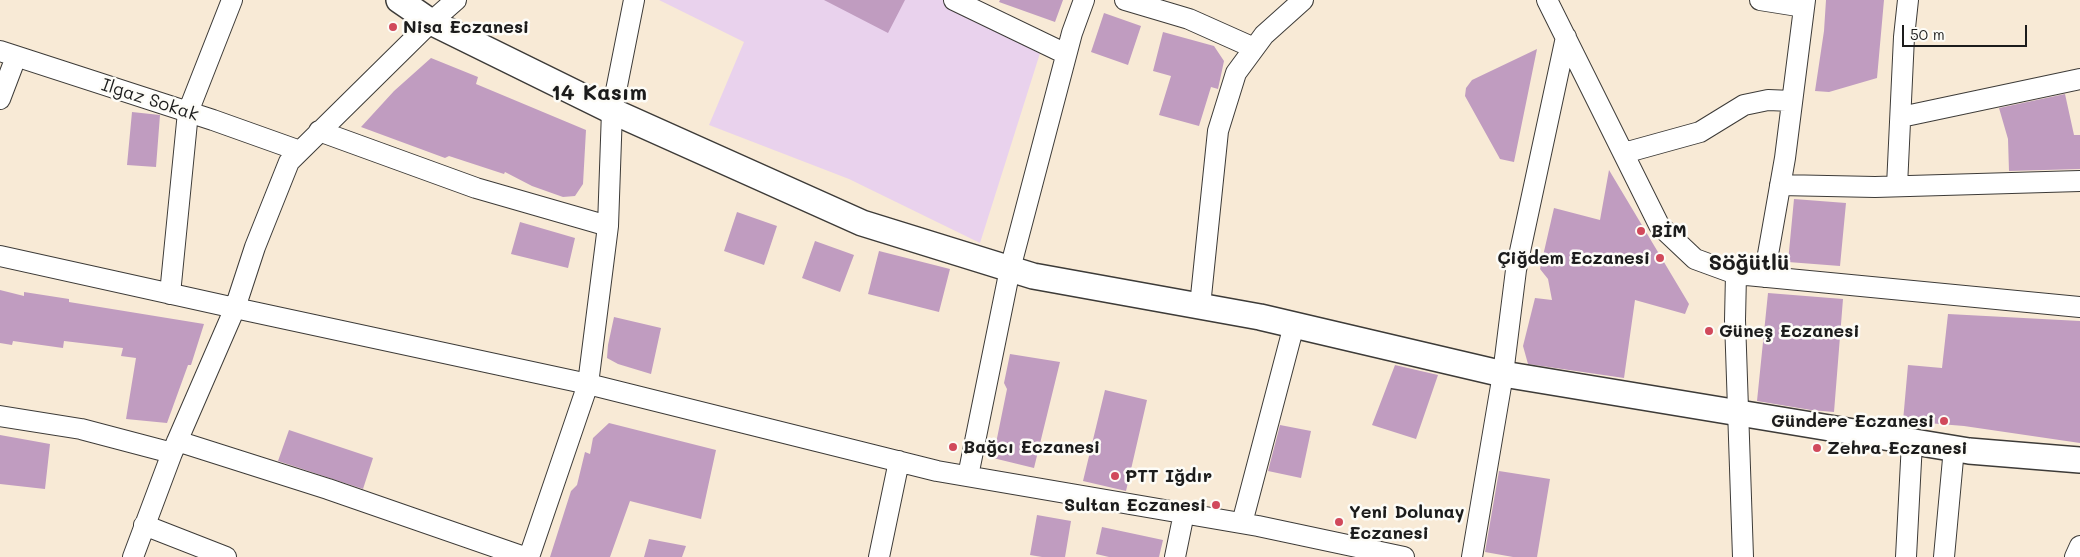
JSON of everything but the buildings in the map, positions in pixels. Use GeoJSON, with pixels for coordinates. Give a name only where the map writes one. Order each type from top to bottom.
{"type":"FeatureCollection","features":[{"type":"Feature","properties":{"kind":"main road"},"geometry":{"type":"LineString","coordinates":[[398,0],[431,22],[612,111],[862,224],[1033,276],[1200,306],[1503,374],[1912,442],[2080,460]]}},
{"type":"Feature","properties":{"kind":"street"},"geometry":{"type":"LineString","coordinates":[[170,294],[188,112],[232,0]]}},
{"type":"Feature","properties":{"kind":"street"},"geometry":{"type":"LineString","coordinates":[[133,557],[175,447],[235,308],[255,247],[289,162],[431,22],[456,0]]}},
{"type":"Feature","properties":{"kind":"street"},"geometry":{"type":"LineString","coordinates":[[529,557],[588,384],[608,226],[612,111],[634,0]]}},
{"type":"Feature","properties":{"kind":"street"},"geometry":{"type":"LineString","coordinates":[[954,0],[1066,54]]}},
{"type":"Feature","properties":{"kind":"street"},"geometry":{"type":"LineString","coordinates":[[968,476],[1010,269],[1066,54],[1084,0]]}},
{"type":"Feature","properties":{"kind":"street"},"geometry":{"type":"LineString","coordinates":[[1125,0],[1189,19],[1254,48]]}},
{"type":"Feature","properties":{"kind":"street"},"geometry":{"type":"LineString","coordinates":[[1200,306],[1218,131],[1236,73],[1264,35],[1303,0]]}},
{"type":"Feature","properties":{"kind":"street"},"geometry":{"type":"LineString","coordinates":[[1547,0],[1659,225],[1695,259],[1736,274],[2080,308]]}},
{"type":"Feature","properties":{"kind":"street"},"geometry":{"type":"LineString","coordinates":[[1760,0],[1805,4],[1780,185],[1764,277]]}},
{"type":"Feature","properties":{"kind":"street"},"geometry":{"type":"LineString","coordinates":[[1897,186],[1904,37],[1908,0]]}},
{"type":"Feature","properties":{"kind":"street"},"geometry":{"type":"LineString","coordinates":[[1472,557],[1503,374],[1516,270],[1566,37]]}},
{"type":"Feature","properties":{"kind":"street"},"geometry":{"type":"LineString","coordinates":[[0,99],[8,54]]}},
{"type":"Feature","properties":{"kind":"street","name":"Ilgaz Sokak"},"geometry":{"type":"LineString","coordinates":[[8,54],[188,112],[300,151]]}},
{"type":"Feature","properties":{"kind":"street"},"geometry":{"type":"LineString","coordinates":[[1901,117],[2080,79]]}},
{"type":"Feature","properties":{"kind":"street"},"geometry":{"type":"LineString","coordinates":[[1624,153],[1700,132],[1744,105],[1768,100],[1792,101]]}},
{"type":"Feature","properties":{"kind":"street"},"geometry":{"type":"LineString","coordinates":[[319,131],[476,188],[608,226]]}},
{"type":"Feature","properties":{"kind":"street"},"geometry":{"type":"LineString","coordinates":[[1780,185],[1897,186],[2080,182]]}},
{"type":"Feature","properties":{"kind":"street"},"geometry":{"type":"LineString","coordinates":[[0,256],[588,384],[899,461],[968,476],[1242,523],[1404,557]]}},
{"type":"Feature","properties":{"kind":"street"},"geometry":{"type":"LineString","coordinates":[[1736,274],[1735,320],[1743,557]]}},
{"type":"Feature","properties":{"kind":"street"},"geometry":{"type":"LineString","coordinates":[[1242,523],[1294,326]]}},
{"type":"Feature","properties":{"kind":"street"},"geometry":{"type":"LineString","coordinates":[[0,416],[175,447],[328,490],[524,557]]}},
{"type":"Feature","properties":{"kind":"street"},"geometry":{"type":"LineString","coordinates":[[1906,557],[1912,442]]}},
{"type":"Feature","properties":{"kind":"street"},"geometry":{"type":"LineString","coordinates":[[1944,557],[1954,448]]}},
{"type":"Feature","properties":{"kind":"street"},"geometry":{"type":"LineString","coordinates":[[879,557],[899,461]]}},
{"type":"Feature","properties":{"kind":"street"},"geometry":{"type":"LineString","coordinates":[[1175,557],[1184,513]]}},
{"type":"Feature","properties":{"kind":"street"},"geometry":{"type":"LineString","coordinates":[[144,525],[226,557]]}},
{"type":"Feature","properties":{"kind":"street"},"geometry":{"type":"LineString","coordinates":[[2075,557],[2080,546]]}},
{"type":"Feature","properties":{"kind":"shaded area"},"geometry":{"type":"Polygon","coordinates":[[[659,0],[944,0],[1041,50],[980,243],[849,179],[709,125],[744,42],[659,0]]]}},
{"type":"Feature","properties":{"kind":"place","name":"Nisa Eczanesi"},"geometry":{"type":"Point","coordinates":[393,27]}},
{"type":"Feature","properties":{"kind":"place","name":"BİM"},"geometry":{"type":"Point","coordinates":[1641,231]}},
{"type":"Feature","properties":{"kind":"place","name":"Çiğdem Eczanesi"},"geometry":{"type":"Point","coordinates":[1660,258]}},
{"type":"Feature","properties":{"kind":"place","name":"Güneş Eczanesi"},"geometry":{"type":"Point","coordinates":[1709,331]}},
{"type":"Feature","properties":{"kind":"place","name":"Gündere Eczanesi"},"geometry":{"type":"Point","coordinates":[1944,421]}},
{"type":"Feature","properties":{"kind":"place","name":"Bağcı Eczanesi"},"geometry":{"type":"Point","coordinates":[953,447]}},
{"type":"Feature","properties":{"kind":"place","name":"Zehra Eczanesi"},"geometry":{"type":"Point","coordinates":[1817,448]}},
{"type":"Feature","properties":{"kind":"place","name":"PTT Iğdır"},"geometry":{"type":"Point","coordinates":[1115,476]}},
{"type":"Feature","properties":{"kind":"place","name":"Sultan Eczanesi"},"geometry":{"type":"Point","coordinates":[1216,505]}},
{"type":"Feature","properties":{"kind":"place","name":"Yeni Dolunay Eczanesi"},"geometry":{"type":"Point","coordinates":[1339,522]}},
{"type":"Feature","properties":{"kind":"district","name":"14 Kasım"},"geometry":{"type":"Point","coordinates":[599,93]}},
{"type":"Feature","properties":{"kind":"district","name":"Söğütlü"},"geometry":{"type":"Point","coordinates":[1749,263]}}]}
